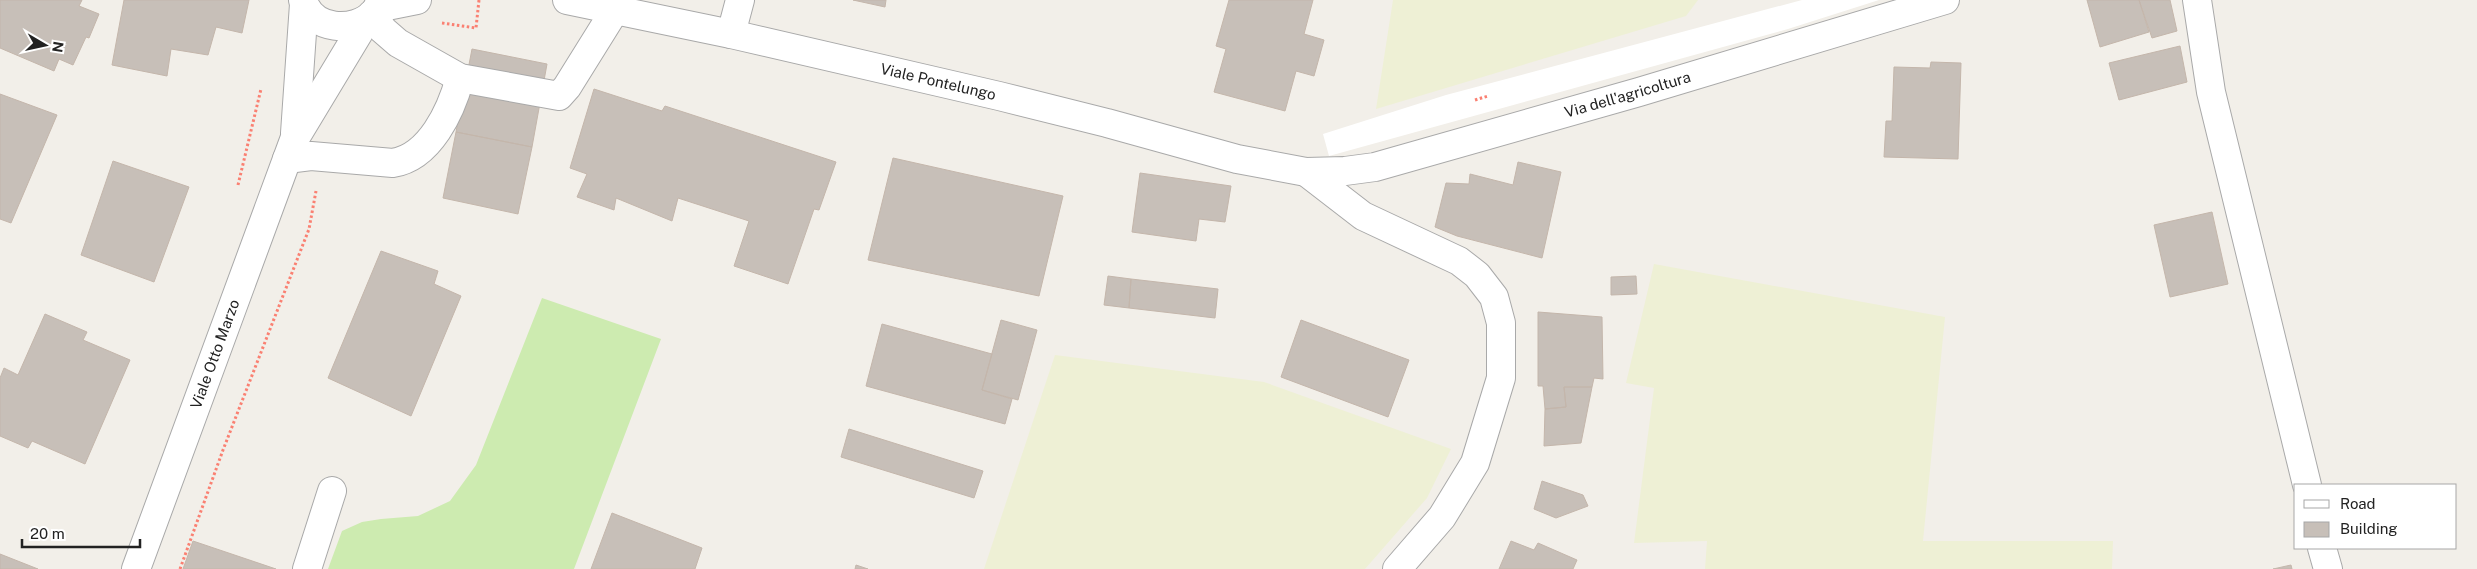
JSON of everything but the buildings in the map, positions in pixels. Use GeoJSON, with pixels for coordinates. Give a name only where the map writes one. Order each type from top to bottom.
{"type":"FeatureCollection","features":[{"type":"Feature","properties":{"kind":"street"},"geometry":{"type":"LineString","coordinates":[[304,2],[313,16],[325,24],[339,27],[354,26],[374,10],[417,0]]}},
{"type":"Feature","properties":{"kind":"street","name":"Viale Pontelungo"},"geometry":{"type":"LineString","coordinates":[[567,0],[731,34],[1044,107],[1237,159],[1306,172]]}},
{"type":"Feature","properties":{"kind":"street"},"geometry":{"type":"LineString","coordinates":[[731,34],[740,0]]}},
{"type":"Feature","properties":{"kind":"street","name":"Via dell'agricoltura"},"geometry":{"type":"LineString","coordinates":[[1306,172],[1345,172],[1375,167],[1640,92],[1945,0]]}},
{"type":"Feature","properties":{"kind":"street"},"geometry":{"type":"LineString","coordinates":[[2197,0],[2212,92],[2307,484]]}},
{"type":"Feature","properties":{"kind":"street","name":"Viale Otto Marzo"},"geometry":{"type":"LineString","coordinates":[[291,149],[304,2]]}},
{"type":"Feature","properties":{"kind":"street"},"geometry":{"type":"LineString","coordinates":[[374,10],[383,30],[398,43],[460,78],[559,96],[567,87],[615,10]]}},
{"type":"Feature","properties":{"kind":"street","name":"Viale Otto Marzo"},"geometry":{"type":"LineString","coordinates":[[136,569],[291,149],[374,10]]}},
{"type":"Feature","properties":{"kind":"street"},"geometry":{"type":"LineString","coordinates":[[291,149],[311,156],[393,162],[407,160],[427,144],[454,98],[460,78]]}},
{"type":"Feature","properties":{"kind":"street"},"geometry":{"type":"LineString","coordinates":[[1306,172],[1364,216],[1459,261],[1477,275],[1494,297],[1502,323],[1501,378],[1475,463],[1442,517],[1397,569]]}},
{"type":"Feature","properties":{"kind":"street"},"geometry":{"type":"LineString","coordinates":[[307,569],[332,491]]}},
{"type":"Feature","properties":{"kind":"street"},"geometry":{"type":"LineString","coordinates":[[2322,549],[2328,569]]}},
{"type":"Feature","properties":{"kind":"path"},"geometry":{"type":"LineString","coordinates":[[439,23],[476,28],[479,0]]}},
{"type":"Feature","properties":{"kind":"path"},"geometry":{"type":"LineString","coordinates":[[180,569],[223,450],[308,229],[316,193],[329,157]]}},
{"type":"Feature","properties":{"kind":"green space"},"geometry":{"type":"Polygon","coordinates":[[[1393,0],[1698,0],[1686,16],[1376,109],[1393,0]]]}},
{"type":"Feature","properties":{"kind":"green space"},"geometry":{"type":"Polygon","coordinates":[[[1654,264],[1945,317],[1923,541],[2113,541],[2112,569],[1705,569],[1707,541],[1634,543],[1654,388],[1626,383],[1654,264]]]}},
{"type":"Feature","properties":{"kind":"green space"},"geometry":{"type":"Polygon","coordinates":[[[542,298],[661,339],[574,569],[328,569],[342,531],[362,522],[418,516],[450,501],[476,465],[542,298]]]}},
{"type":"Feature","properties":{"kind":"green space"},"geometry":{"type":"Polygon","coordinates":[[[1055,355],[1264,382],[1451,449],[1427,498],[1365,569],[984,569],[1055,355]]]}},
{"type":"Feature","properties":{"kind":"pier"},"geometry":{"type":"Polygon","coordinates":[[[1802,0],[1879,0],[1788,29],[1329,156],[1323,134],[1446,95],[1802,0]]]}}]}
